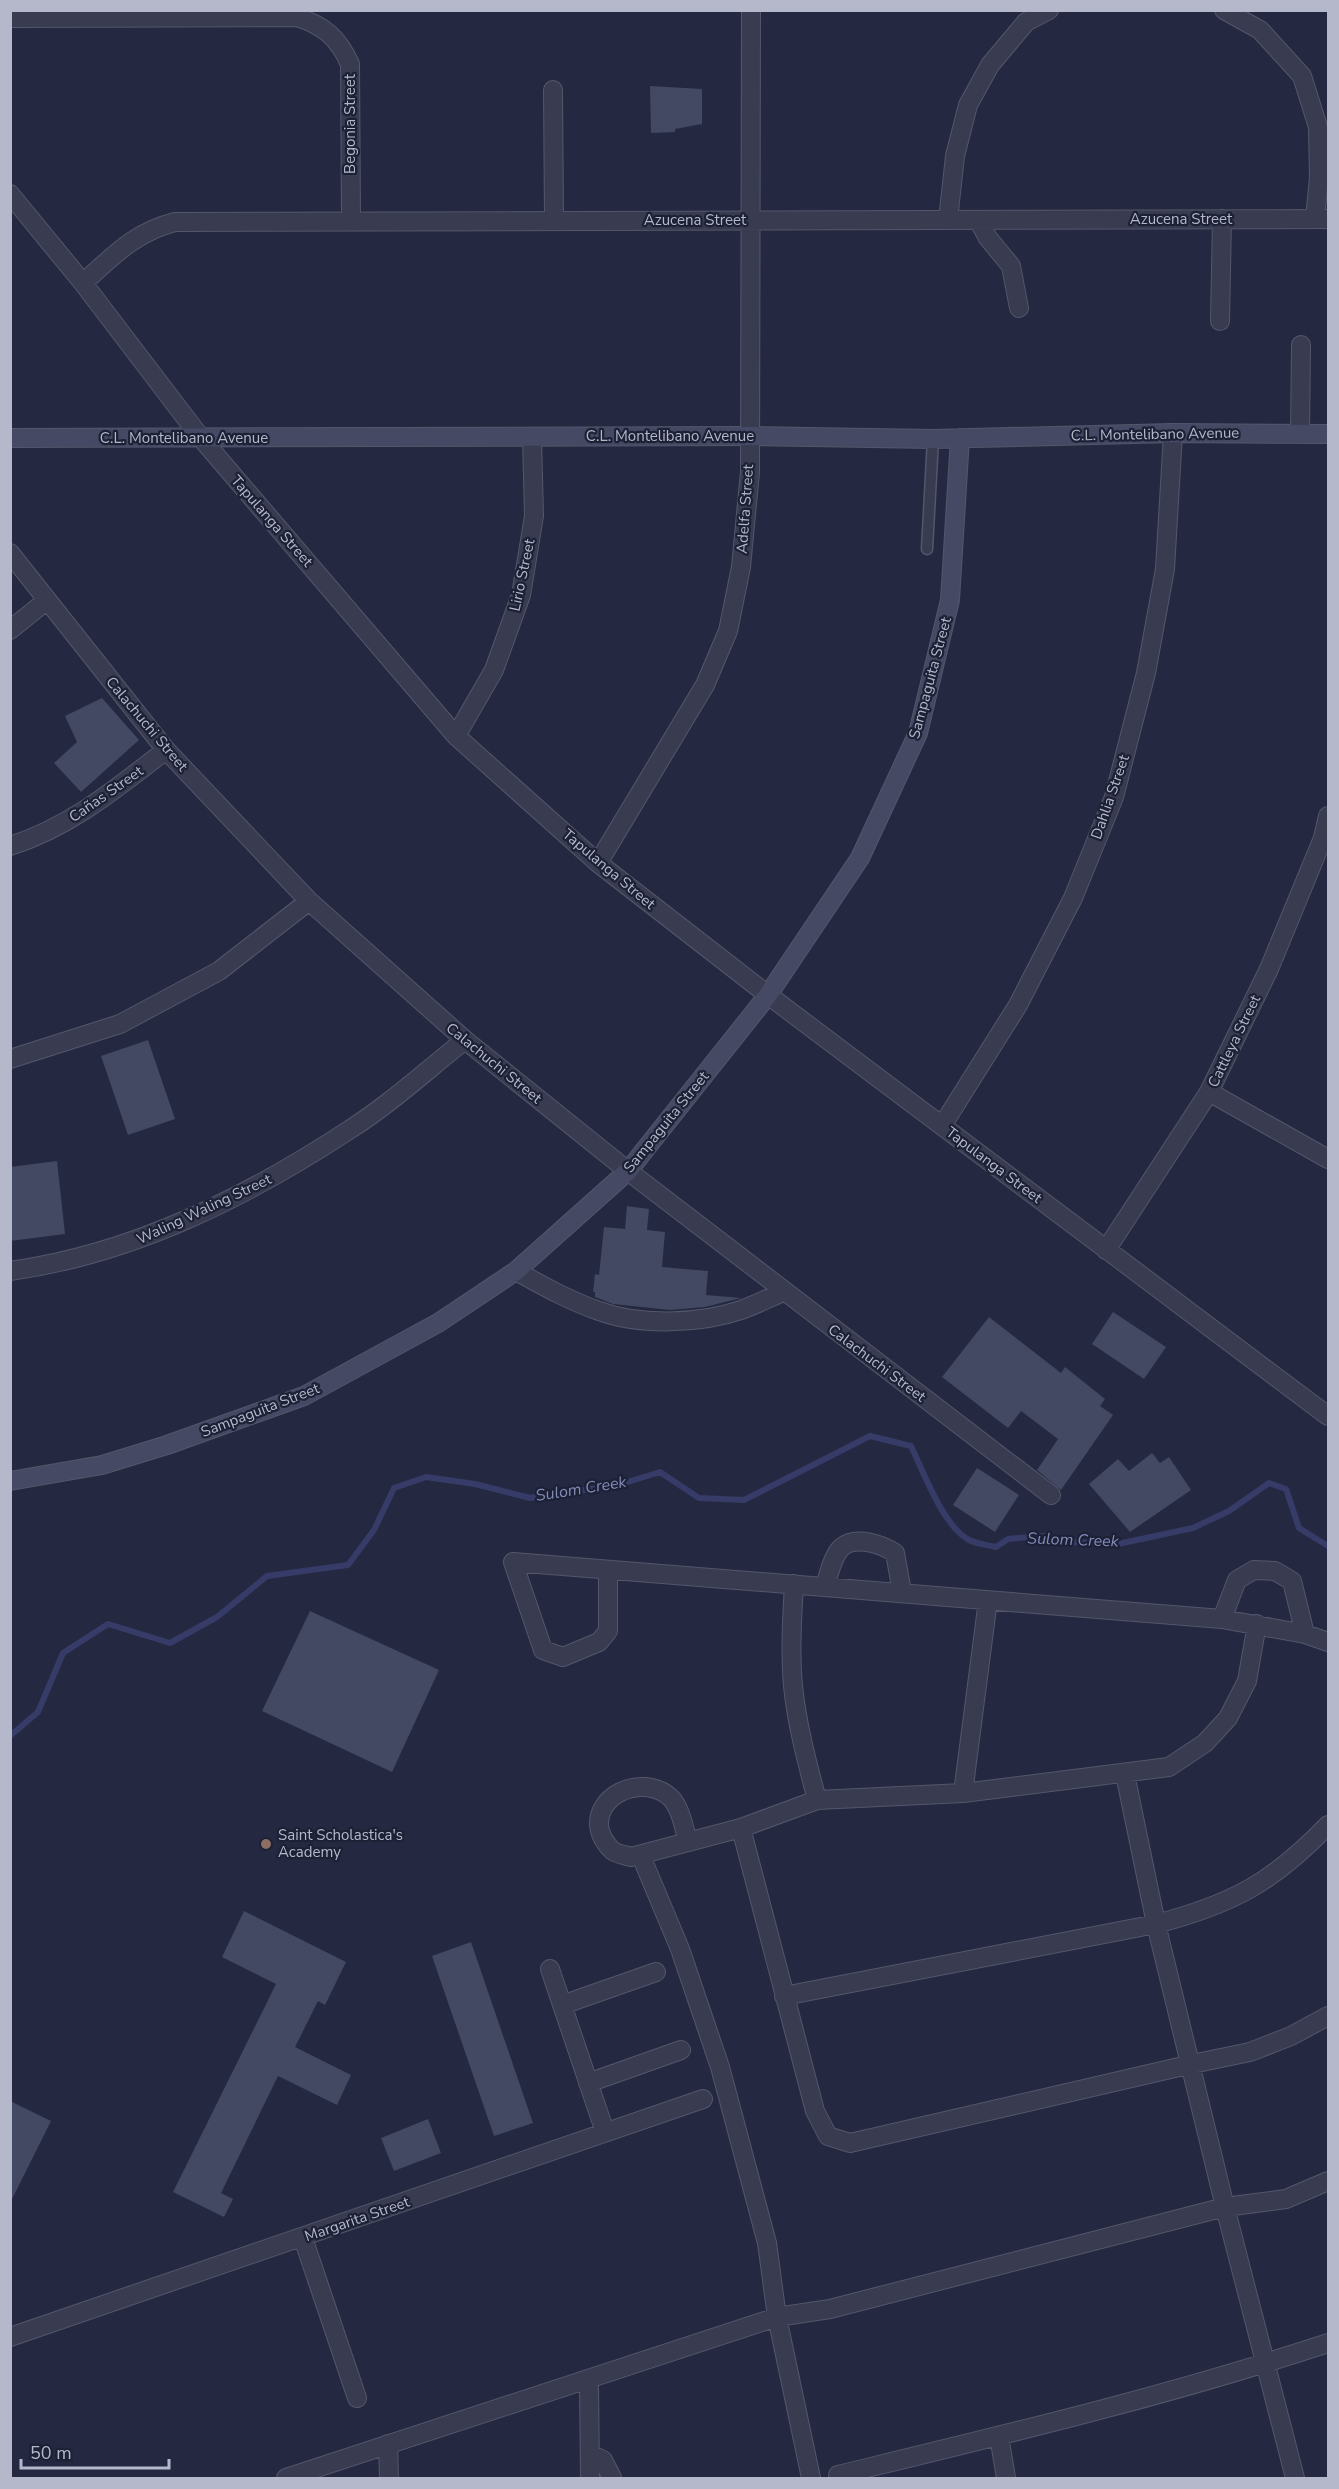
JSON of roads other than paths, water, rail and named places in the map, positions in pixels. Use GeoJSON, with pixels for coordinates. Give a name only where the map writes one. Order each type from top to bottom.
{"type":"FeatureCollection","features":[{"type":"Feature","properties":{"kind":"street","name":"Adelfa Street"},"geometry":{"type":"LineString","coordinates":[[598,863],[705,686],[728,631],[741,567],[750,472],[751,10]]}},
{"type":"Feature","properties":{"kind":"street"},"geometry":{"type":"LineString","coordinates":[[948,220],[954,156],[968,105],[990,65],[1026,22],[1049,10]]}},
{"type":"Feature","properties":{"kind":"street"},"geometry":{"type":"LineString","coordinates":[[1224,10],[1260,30],[1302,75],[1318,127],[1322,219]]}},
{"type":"Feature","properties":{"kind":"street","name":"Begonia Street"},"geometry":{"type":"LineString","coordinates":[[10,18],[297,17],[315,23],[342,47],[350,64],[351,220]]}},
{"type":"Feature","properties":{"kind":"street"},"geometry":{"type":"LineString","coordinates":[[553,90],[554,220]]}},
{"type":"Feature","properties":{"kind":"street","name":"Tapulanga Street"},"geometry":{"type":"LineString","coordinates":[[10,195],[83,283],[201,438],[456,736],[598,863],[768,995],[1329,1416]]}},
{"type":"Feature","properties":{"kind":"street"},"geometry":{"type":"LineString","coordinates":[[1220,321],[1222,219]]}},
{"type":"Feature","properties":{"kind":"street","name":"Azucena Street"},"geometry":{"type":"LineString","coordinates":[[83,283],[135,238],[155,227],[175,222],[1322,219]]}},
{"type":"Feature","properties":{"kind":"street"},"geometry":{"type":"LineString","coordinates":[[978,220],[988,238],[1011,266],[1019,308]]}},
{"type":"Feature","properties":{"kind":"street"},"geometry":{"type":"LineString","coordinates":[[1300,434],[1301,345]]}},
{"type":"Feature","properties":{"kind":"street","name":"C.L. Montelibano Avenue"},"geometry":{"type":"LineString","coordinates":[[10,438],[749,436],[933,439],[1173,433],[1329,434]]}},
{"type":"Feature","properties":{"kind":"street","name":"Dahlia Street"},"geometry":{"type":"LineString","coordinates":[[942,1126],[1018,1005],[1073,897],[1114,797],[1146,674],[1165,569],[1173,433]]}},
{"type":"Feature","properties":{"kind":"street","name":"Lirio Street"},"geometry":{"type":"LineString","coordinates":[[456,736],[494,670],[521,595],[534,516],[532,437]]}},
{"type":"Feature","properties":{"kind":"street","name":"Sampaguita Street"},"geometry":{"type":"LineString","coordinates":[[10,1481],[102,1465],[167,1445],[304,1396],[438,1323],[516,1271],[628,1171],[768,995],[860,858],[918,733],[950,600],[960,438]]}},
{"type":"Feature","properties":{"kind":"street","name":"Calachuchi Street"},"geometry":{"type":"LineString","coordinates":[[10,553],[166,750],[309,901],[465,1040],[628,1171],[783,1292],[1051,1495]]}},
{"type":"Feature","properties":{"kind":"street"},"geometry":{"type":"LineString","coordinates":[[10,630],[46,601]]}},
{"type":"Feature","properties":{"kind":"street","name":"Cañas Street"},"geometry":{"type":"LineString","coordinates":[[10,846],[27,841],[76,817],[166,750]]}},
{"type":"Feature","properties":{"kind":"street","name":"Cattleya Street"},"geometry":{"type":"LineString","coordinates":[[1106,1250],[1209,1092],[1269,969],[1323,838],[1329,816]]}},
{"type":"Feature","properties":{"kind":"street"},"geometry":{"type":"LineString","coordinates":[[10,1059],[120,1024],[209,977],[309,901]]}},
{"type":"Feature","properties":{"kind":"street","name":"Waling Waling Street"},"geometry":{"type":"LineString","coordinates":[[10,1271],[55,1265],[136,1241],[258,1187],[351,1129],[465,1040]]}},
{"type":"Feature","properties":{"kind":"street"},"geometry":{"type":"LineString","coordinates":[[1209,1092],[1329,1159]]}},
{"type":"Feature","properties":{"kind":"street"},"geometry":{"type":"LineString","coordinates":[[516,1271],[558,1294],[602,1312],[648,1321],[694,1320],[740,1311],[783,1292]]}},
{"type":"Feature","properties":{"kind":"street"},"geometry":{"type":"LineString","coordinates":[[825,1586],[834,1559],[842,1547],[853,1542],[881,1544],[895,1553],[902,1592]]}},
{"type":"Feature","properties":{"kind":"street"},"geometry":{"type":"LineString","coordinates":[[608,1570],[608,1631],[599,1642],[563,1657],[543,1650],[513,1563],[608,1570],[794,1584],[825,1586],[902,1592],[1222,1619],[1305,1634],[1329,1642]]}},
{"type":"Feature","properties":{"kind":"street"},"geometry":{"type":"LineString","coordinates":[[1222,1619],[1237,1580],[1254,1570],[1275,1571],[1292,1581],[1305,1634]]}},
{"type":"Feature","properties":{"kind":"street"},"geometry":{"type":"LineString","coordinates":[[794,1584],[791,1646],[793,1687],[802,1742],[817,1800]]}},
{"type":"Feature","properties":{"kind":"street"},"geometry":{"type":"LineString","coordinates":[[963,1793],[988,1600]]}},
{"type":"Feature","properties":{"kind":"street"},"geometry":{"type":"LineString","coordinates":[[688,1842],[679,1811],[671,1797],[655,1788],[635,1787],[618,1792],[606,1803],[599,1818],[603,1838],[614,1852],[631,1857],[641,1856],[741,1828],[817,1800],[963,1793],[1168,1767],[1205,1743],[1228,1718],[1247,1681],[1257,1624]]}},
{"type":"Feature","properties":{"kind":"street"},"geometry":{"type":"LineString","coordinates":[[1125,1774],[1156,1924],[1295,2478]]}},
{"type":"Feature","properties":{"kind":"street"},"geometry":{"type":"LineString","coordinates":[[784,1996],[1156,1924],[1204,1911],[1237,1897],[1273,1875],[1304,1850],[1329,1825]]}},
{"type":"Feature","properties":{"kind":"street"},"geometry":{"type":"LineString","coordinates":[[741,1828],[815,2111],[828,2136],[850,2143],[1250,2052],[1291,2036],[1329,2016]]}},
{"type":"Feature","properties":{"kind":"street"},"geometry":{"type":"LineString","coordinates":[[641,1856],[680,1949],[720,2067],[767,2243],[777,2317],[811,2478]]}},
{"type":"Feature","properties":{"kind":"street"},"geometry":{"type":"LineString","coordinates":[[550,1969],[605,2132]]}},
{"type":"Feature","properties":{"kind":"street"},"geometry":{"type":"LineString","coordinates":[[562,2006],[656,1972]]}},
{"type":"Feature","properties":{"kind":"street"},"geometry":{"type":"LineString","coordinates":[[588,2083],[681,2050]]}},
{"type":"Feature","properties":{"kind":"street","name":"Margarita Street"},"geometry":{"type":"LineString","coordinates":[[10,2337],[702,2099]]}},
{"type":"Feature","properties":{"kind":"street"},"geometry":{"type":"LineString","coordinates":[[286,2478],[589,2381],[777,2317],[831,2309],[1226,2207],[1286,2199],[1329,2181]]}},
{"type":"Feature","properties":{"kind":"street"},"geometry":{"type":"LineString","coordinates":[[303,2238],[357,2398]]}},
{"type":"Feature","properties":{"kind":"street"},"geometry":{"type":"LineString","coordinates":[[833,2477],[999,2436],[1267,2364],[1329,2343]]}},
{"type":"Feature","properties":{"kind":"street"},"geometry":{"type":"LineString","coordinates":[[589,2381],[590,2478]]}},
{"type":"Feature","properties":{"kind":"street"},"geometry":{"type":"LineString","coordinates":[[999,2436],[1006,2478]]}},
{"type":"Feature","properties":{"kind":"street"},"geometry":{"type":"LineString","coordinates":[[388,2444],[389,2478]]}},
{"type":"Feature","properties":{"kind":"street"},"geometry":{"type":"LineString","coordinates":[[590,2454],[603,2460],[612,2478]]}},
{"type":"Feature","properties":{"kind":"lane"},"geometry":{"type":"LineString","coordinates":[[927,549],[933,439]]}},
{"type":"Feature","properties":{"kind":"waterway","name":"Sulom Creek"},"geometry":{"type":"LineString","coordinates":[[10,1736],[38,1712],[63,1653],[108,1624],[170,1643],[217,1617],[267,1576],[348,1565],[374,1530],[394,1488],[426,1477],[475,1484],[530,1498],[618,1485],[660,1472],[699,1498],[744,1500],[870,1436],[911,1446],[935,1498],[951,1523],[969,1540],[979,1543],[996,1547],[1008,1539],[1042,1536],[1070,1542],[1118,1544],[1193,1528],[1229,1511],[1269,1483],[1286,1489],[1299,1528],[1328,1546]]}},
{"type":"Feature","properties":{"kind":"place","name":"Saint Scholastica's Academy"},"geometry":{"type":"Point","coordinates":[266,1844]}}]}
